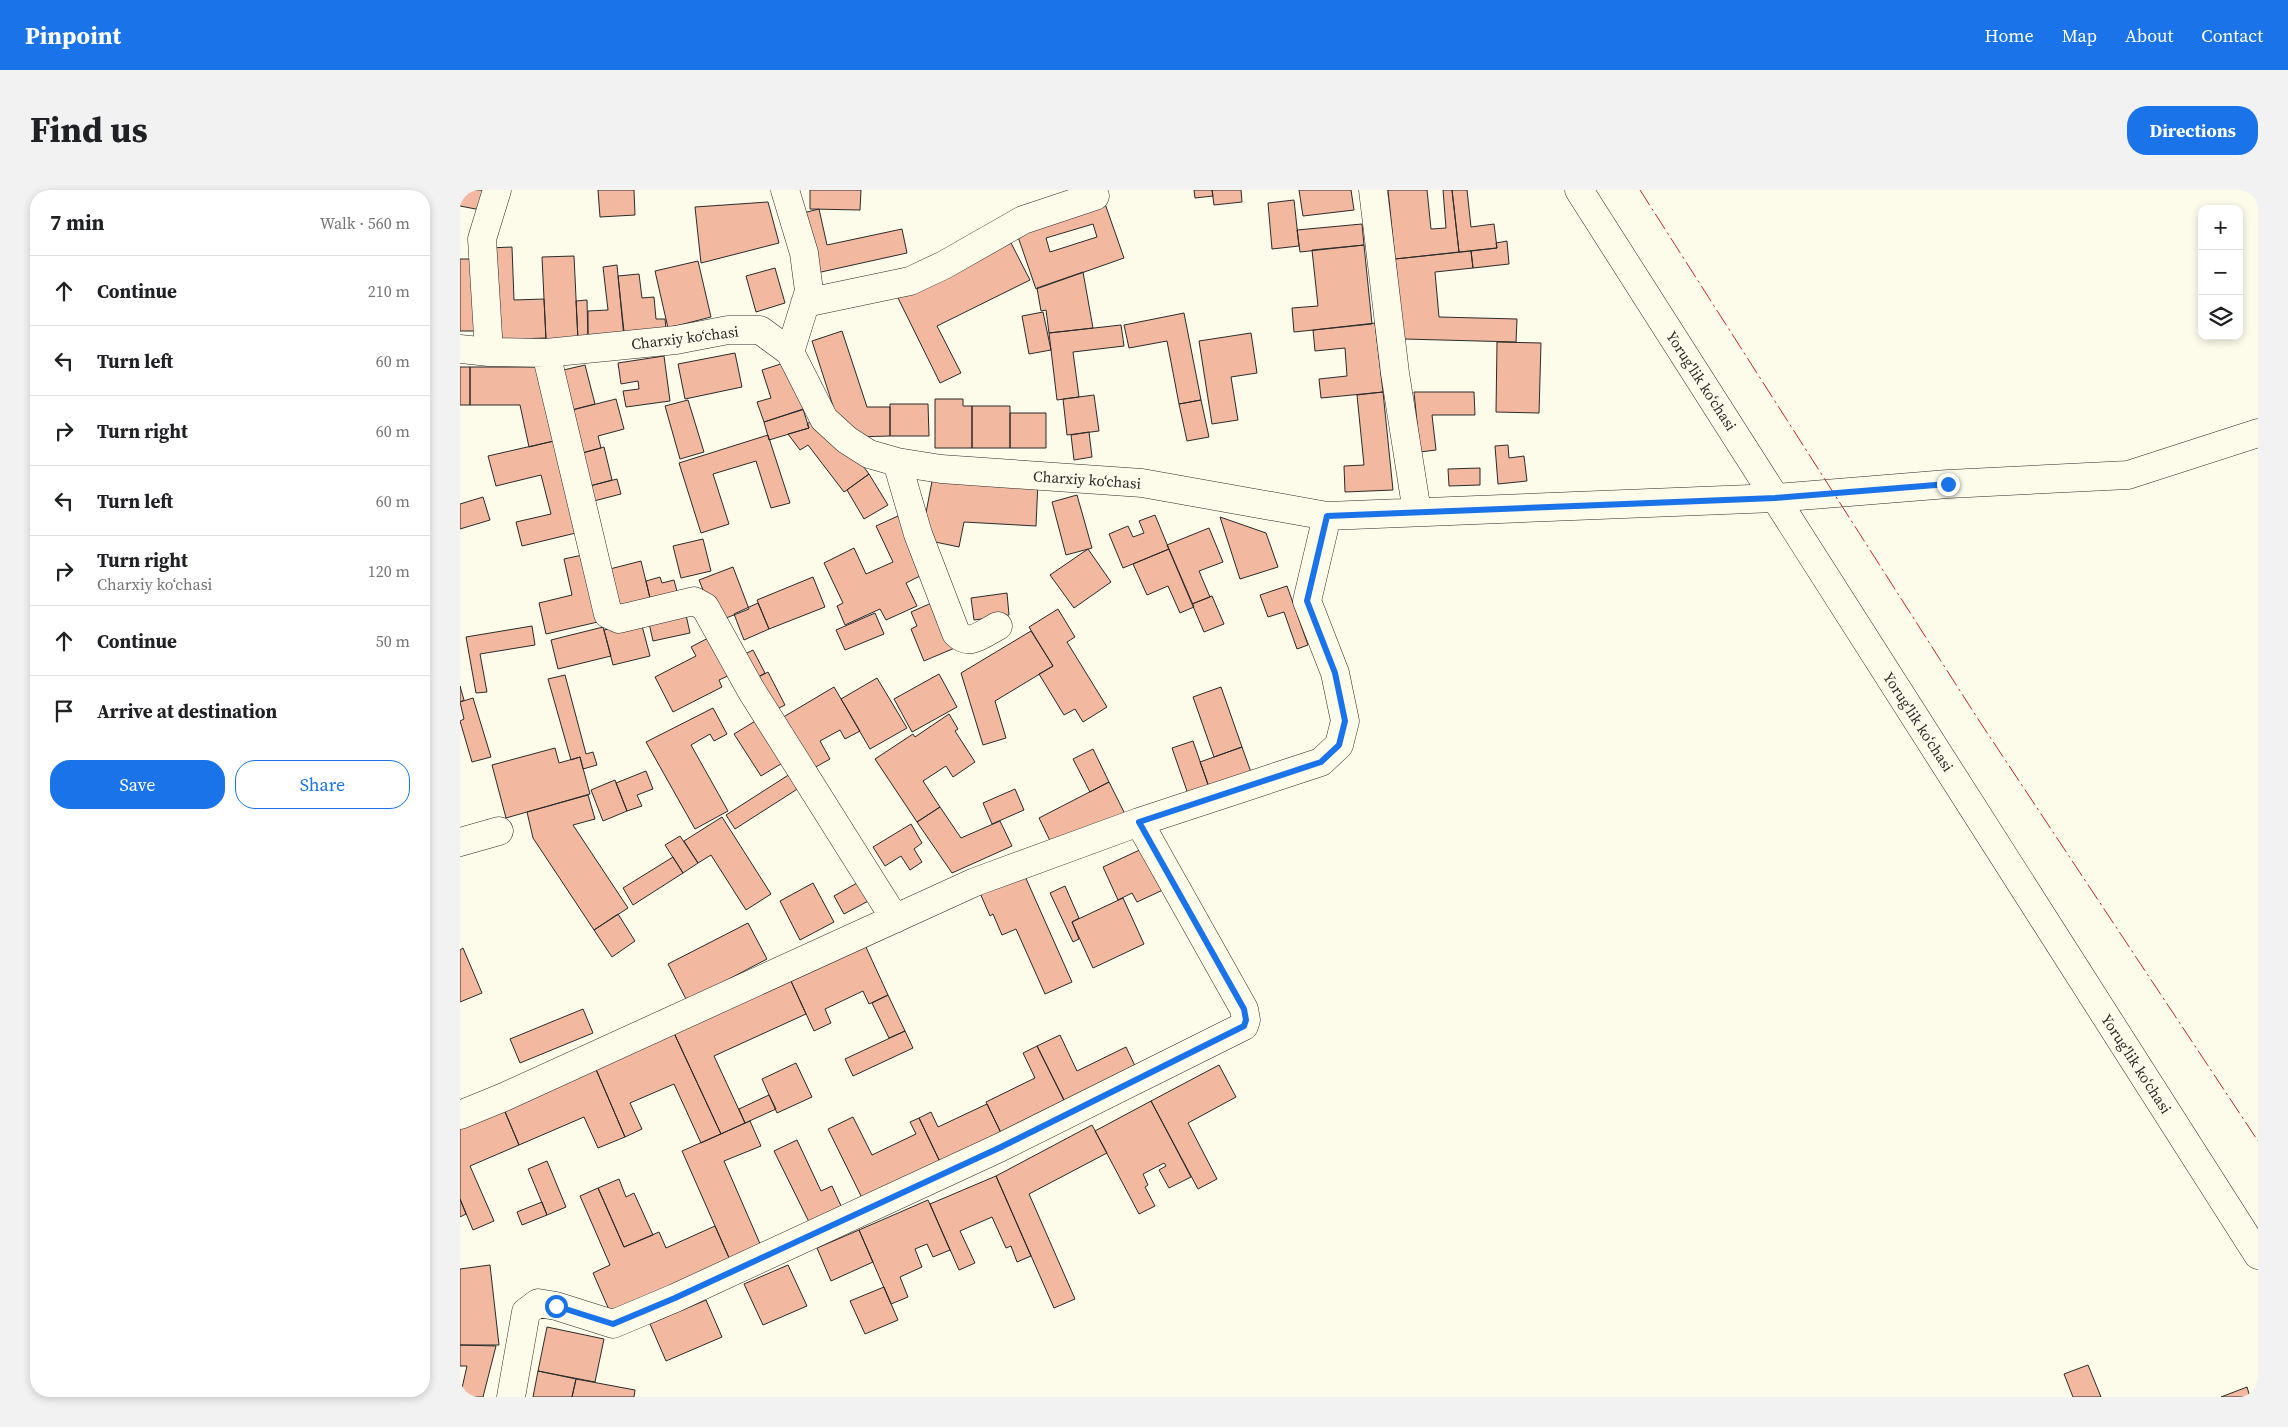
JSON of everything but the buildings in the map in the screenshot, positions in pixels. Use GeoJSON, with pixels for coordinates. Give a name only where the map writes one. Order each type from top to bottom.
{"type":"FeatureCollection","features":[{"type":"Feature","properties":{"kind":"street"},"geometry":{"type":"LineString","coordinates":[[489,352],[482,239],[497,190]]}},
{"type":"Feature","properties":{"kind":"street"},"geometry":{"type":"LineString","coordinates":[[785,190],[804,253],[809,291],[790,352]]}},
{"type":"Feature","properties":{"kind":"street"},"geometry":{"type":"LineString","coordinates":[[1373,190],[1395,373],[1417,512]]}},
{"type":"Feature","properties":{"kind":"street","name":"Yorug'lik koʻchasi"},"geometry":{"type":"LineString","coordinates":[[1579,190],[2258,1255]]}},
{"type":"Feature","properties":{"kind":"street"},"geometry":{"type":"LineString","coordinates":[[806,303],[910,281],[944,265],[1023,220],[1095,196]]}},
{"type":"Feature","properties":{"kind":"street","name":"Charxiy koʻchasi"},"geometry":{"type":"LineString","coordinates":[[460,349],[489,352],[546,353],[676,340],[728,330],[760,330],[790,352],[824,419],[847,440],[869,454],[897,462],[942,469],[1142,483],[1327,516],[1775,498],[1948,484],[2128,475],[2258,433]]}},
{"type":"Feature","properties":{"kind":"street"},"geometry":{"type":"LineString","coordinates":[[546,353],[608,614],[619,619],[694,601],[705,607],[751,690],[895,918]]}},
{"type":"Feature","properties":{"kind":"street"},"geometry":{"type":"LineString","coordinates":[[897,462],[918,534],[956,633],[962,640],[969,641],[998,626]]}},
{"type":"Feature","properties":{"kind":"street"},"geometry":{"type":"LineString","coordinates":[[460,1115],[504,1097],[975,882],[1139,822],[1321,762],[1339,745],[1345,721],[1335,673],[1307,601],[1327,516]]}},
{"type":"Feature","properties":{"kind":"street"},"geometry":{"type":"LineString","coordinates":[[511,1397],[526,1312],[538,1303],[556,1306],[613,1324],[675,1298],[990,1153],[1244,1026],[1246,1020],[1244,1009],[1139,822]]}},
{"type":"Feature","properties":{"kind":"street"},"geometry":{"type":"LineString","coordinates":[[460,842],[499,831]]}},
{"type":"Feature","properties":{"kind":"power"},"geometry":{"type":"LineString","coordinates":[[1640,190],[1978,719],[2258,1141]]}},
{"type":"Feature","properties":{"kind":"route"},"geometry":{"type":"LineString","coordinates":[[556,1306],[613,1324],[675,1298],[999,1148],[1244,1026],[1246,1020],[1244,1009],[1139,822],[1321,762],[1339,745],[1345,721],[1335,673],[1307,601],[1327,516],[1775,498],[1948,484]]}}]}
